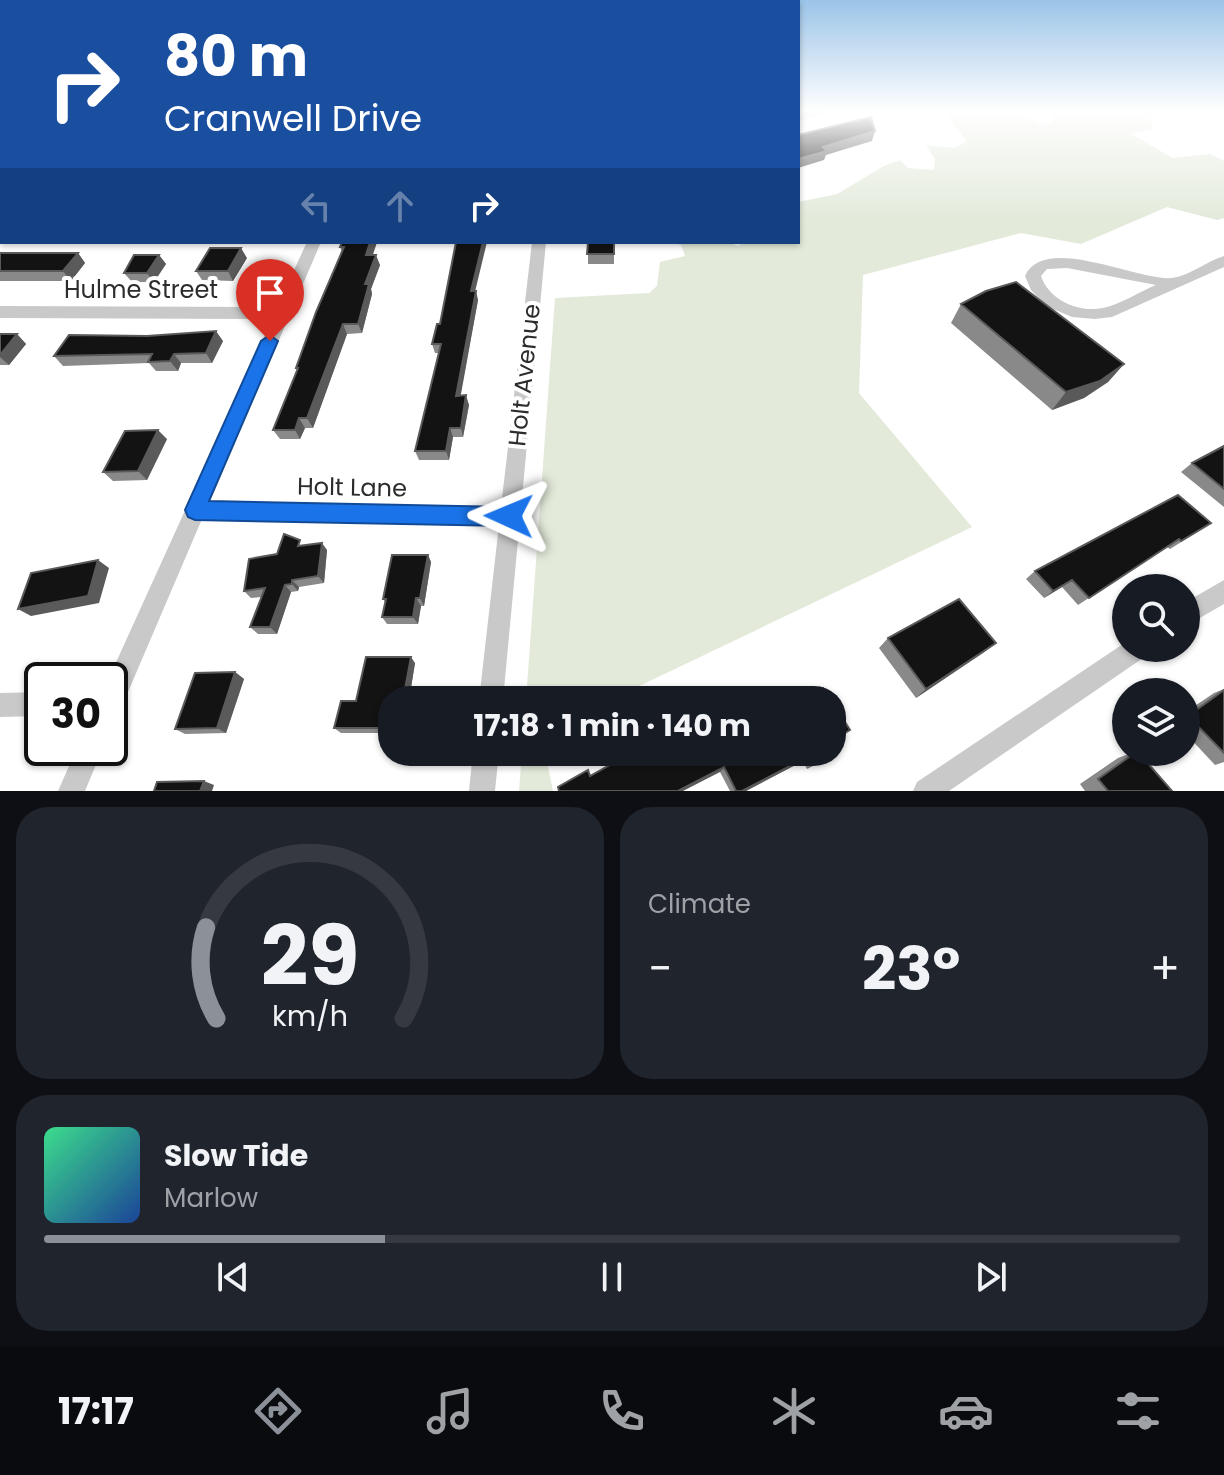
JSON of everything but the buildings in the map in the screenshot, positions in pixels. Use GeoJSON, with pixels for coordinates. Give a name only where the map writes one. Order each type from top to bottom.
{"type":"FeatureCollection","features":[{"type":"Feature","properties":{"kind":"street"},"geometry":{"type":"LineString","coordinates":[[128,662],[313,244]]}},
{"type":"Feature","properties":{"kind":"street","name":"Holt Avenue"},"geometry":{"type":"LineString","coordinates":[[492,686],[539,244]]}},
{"type":"Feature","properties":{"kind":"street"},"geometry":{"type":"LineString","coordinates":[[1173,283],[1055,262],[1036,269],[1033,276],[1040,294],[1051,303],[1095,315],[1173,283],[1224,261]]}},
{"type":"Feature","properties":{"kind":"street","name":"Hulme Street"},"geometry":{"type":"LineString","coordinates":[[0,312],[282,313]]}},
{"type":"Feature","properties":{"kind":"street","name":"Holt Lane"},"geometry":{"type":"LineString","coordinates":[[195,510],[509,516]]}},
{"type":"Feature","properties":{"kind":"street"},"geometry":{"type":"LineString","coordinates":[[1200,606],[1224,591]]}},
{"type":"Feature","properties":{"kind":"street"},"geometry":{"type":"LineString","coordinates":[[926,791],[1117,662]]}},
{"type":"Feature","properties":{"kind":"street"},"geometry":{"type":"LineString","coordinates":[[0,705],[24,704]]}},
{"type":"Feature","properties":{"kind":"street"},"geometry":{"type":"LineString","coordinates":[[71,791],[82,766]]}},
{"type":"Feature","properties":{"kind":"street"},"geometry":{"type":"LineString","coordinates":[[482,791],[485,766]]}},
{"type":"Feature","properties":{"kind":"green space"},"geometry":{"type":"Polygon","coordinates":[[[927,147],[1154,147],[1173,158],[1210,154],[1224,161],[1224,218],[1217,220],[1167,207],[1081,244],[1021,233],[863,275],[859,393],[972,527],[639,686],[527,686],[555,298],[649,293],[657,286],[660,262],[685,256],[681,245],[676,244],[800,244],[800,202],[837,194],[900,160],[908,168],[934,170],[935,159],[927,147]]]}},
{"type":"Feature","properties":{"kind":"green space"},"geometry":{"type":"Polygon","coordinates":[[[521,766],[548,766],[553,791],[519,791],[521,766]]]}},
{"type":"Feature","properties":{"kind":"route"},"geometry":{"type":"LineString","coordinates":[[270,341],[195,510],[509,516]]}}]}
